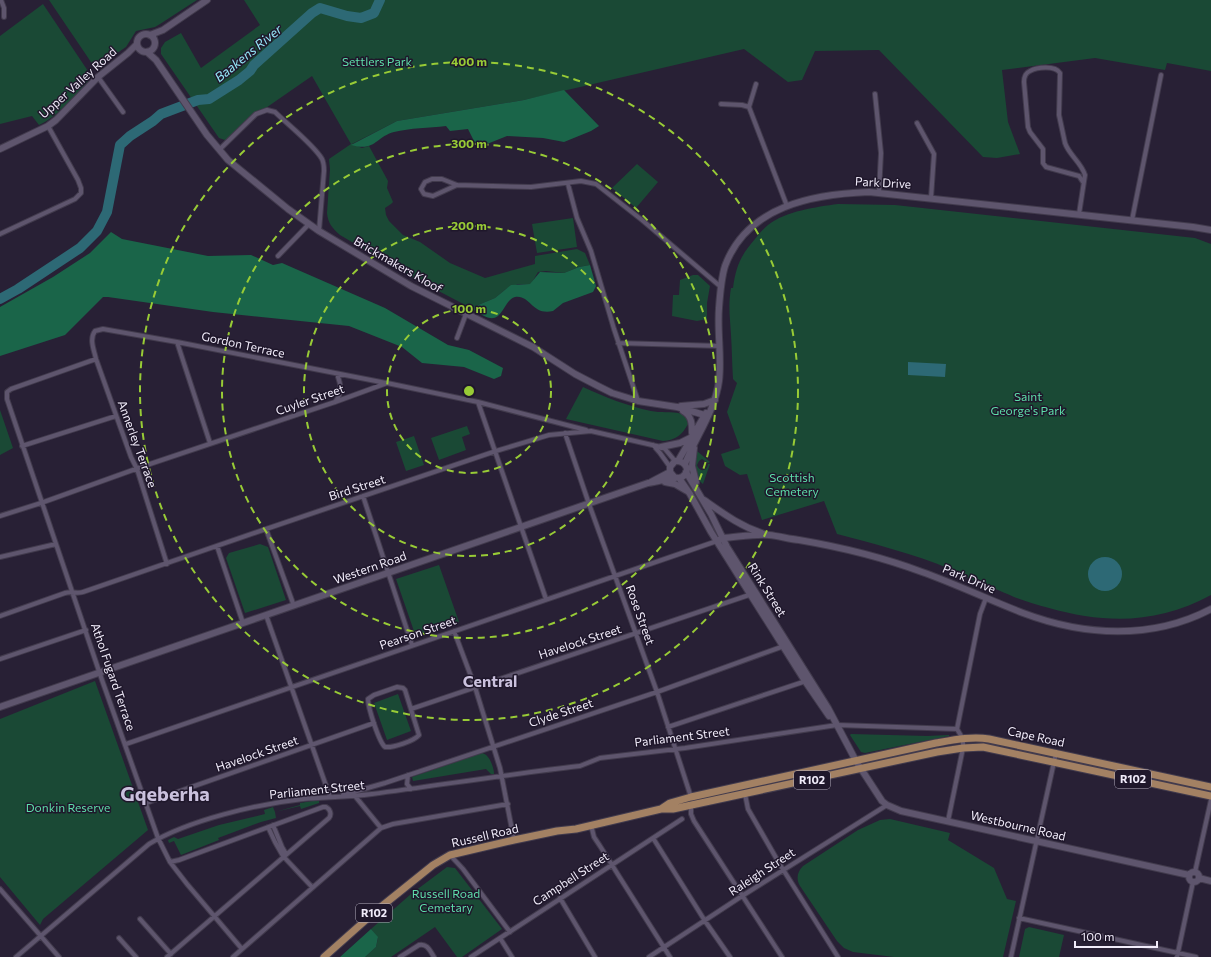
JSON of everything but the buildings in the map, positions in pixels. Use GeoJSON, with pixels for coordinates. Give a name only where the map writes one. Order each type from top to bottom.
{"type":"FeatureCollection","features":[{"type":"Feature","properties":{"kind":"main road","name":"Cape Road"},"geometry":{"type":"LineString","coordinates":[[856,761],[963,739],[989,739],[1211,787]]}},
{"type":"Feature","properties":{"kind":"main road","name":"Cape Road"},"geometry":{"type":"LineString","coordinates":[[861,769],[937,752],[983,747],[1054,761],[1211,796]]}},
{"type":"Feature","properties":{"kind":"main road","name":"Russell Road"},"geometry":{"type":"LineString","coordinates":[[660,809],[670,803],[691,797],[856,761]]}},
{"type":"Feature","properties":{"kind":"main road","name":"Russell Road"},"geometry":{"type":"LineString","coordinates":[[324,957],[377,910],[433,865],[450,855],[514,840],[591,826],[660,809],[673,809],[861,769]]}},
{"type":"Feature","properties":{"kind":"street"},"geometry":{"type":"LineString","coordinates":[[1,0],[4,8],[4,18]]}},
{"type":"Feature","properties":{"kind":"street"},"geometry":{"type":"LineString","coordinates":[[152,37],[153,47],[143,51],[137,44],[138,38],[142,34],[152,37],[207,0]]}},
{"type":"Feature","properties":{"kind":"street","name":"Upper Valley Road"},"geometry":{"type":"LineString","coordinates":[[0,149],[48,126],[66,111],[98,77],[137,44]]}},
{"type":"Feature","properties":{"kind":"street","name":"Brickmakers Kloof"},"geometry":{"type":"LineString","coordinates":[[153,47],[156,60]]}},
{"type":"Feature","properties":{"kind":"street","name":"Upper Valley Road"},"geometry":{"type":"LineString","coordinates":[[128,53],[143,51]]}},
{"type":"Feature","properties":{"kind":"street","name":"Brickmakers Kloof"},"geometry":{"type":"LineString","coordinates":[[143,51],[156,60],[219,150],[243,173],[319,231],[411,286],[533,346],[575,374],[598,386],[638,401],[678,407],[706,415]]}},
{"type":"Feature","properties":{"kind":"street"},"geometry":{"type":"LineString","coordinates":[[1078,214],[1085,177],[1084,170],[1066,146],[1061,127],[1059,115],[1059,71],[1052,67],[1030,71],[1025,76],[1024,82],[1028,127],[1043,149],[1043,163],[1046,167],[1078,176],[1083,182]]}},
{"type":"Feature","properties":{"kind":"street"},"geometry":{"type":"LineString","coordinates":[[1132,220],[1161,75]]}},
{"type":"Feature","properties":{"kind":"street"},"geometry":{"type":"LineString","coordinates":[[98,77],[123,112]]}},
{"type":"Feature","properties":{"kind":"street"},"geometry":{"type":"LineString","coordinates":[[756,84],[749,107],[787,206]]}},
{"type":"Feature","properties":{"kind":"street"},"geometry":{"type":"LineString","coordinates":[[875,94],[881,153],[879,192]]}},
{"type":"Feature","properties":{"kind":"street"},"geometry":{"type":"LineString","coordinates":[[721,104],[742,105],[749,107]]}},
{"type":"Feature","properties":{"kind":"street"},"geometry":{"type":"LineString","coordinates":[[219,150],[253,116],[267,110],[275,112],[314,148],[322,159],[324,171],[319,231]]}},
{"type":"Feature","properties":{"kind":"street"},"geometry":{"type":"LineString","coordinates":[[917,123],[934,154],[931,198]]}},
{"type":"Feature","properties":{"kind":"street"},"geometry":{"type":"LineString","coordinates":[[0,234],[75,199],[81,193],[78,180],[48,126]]}},
{"type":"Feature","properties":{"kind":"street"},"geometry":{"type":"LineString","coordinates":[[456,185],[433,196],[424,194],[421,189],[425,182],[432,179],[442,179],[456,185],[531,187],[568,184],[581,181],[592,183],[601,187],[721,287]]}},
{"type":"Feature","properties":{"kind":"street"},"geometry":{"type":"LineString","coordinates":[[568,184],[577,218],[590,251],[618,343],[638,401]]}},
{"type":"Feature","properties":{"kind":"street","name":"Park Drive"},"geometry":{"type":"LineString","coordinates":[[676,461],[715,400],[720,376],[719,310],[725,267],[739,242],[751,228],[764,218],[787,206],[823,195],[848,192],[879,192],[1211,230]]}},
{"type":"Feature","properties":{"kind":"street"},"geometry":{"type":"LineString","coordinates":[[278,256],[309,224]]}},
{"type":"Feature","properties":{"kind":"street"},"geometry":{"type":"LineString","coordinates":[[457,338],[466,314]]}},
{"type":"Feature","properties":{"kind":"street","name":"Gordon Terrace"},"geometry":{"type":"LineString","coordinates":[[95,331],[103,329],[178,342],[387,383]]}},
{"type":"Feature","properties":{"kind":"street","name":"Annerley Terrace"},"geometry":{"type":"LineString","coordinates":[[95,331],[92,334],[92,344],[96,359],[137,469],[167,564]]}},
{"type":"Feature","properties":{"kind":"street"},"geometry":{"type":"LineString","coordinates":[[178,342],[210,443]]}},
{"type":"Feature","properties":{"kind":"street"},"geometry":{"type":"LineString","coordinates":[[618,343],[720,346]]}},
{"type":"Feature","properties":{"kind":"street","name":"Athol Fugard Terrace"},"geometry":{"type":"LineString","coordinates":[[96,359],[8,390],[6,396],[41,503],[158,838],[170,862],[242,949]]}},
{"type":"Feature","properties":{"kind":"street"},"geometry":{"type":"LineString","coordinates":[[335,402],[340,396],[341,391],[337,374]]}},
{"type":"Feature","properties":{"kind":"street"},"geometry":{"type":"LineString","coordinates":[[387,383],[478,402],[591,431]]}},
{"type":"Feature","properties":{"kind":"street","name":"Cuyler Street"},"geometry":{"type":"LineString","coordinates":[[0,516],[387,383]]}},
{"type":"Feature","properties":{"kind":"street"},"geometry":{"type":"LineString","coordinates":[[678,407],[704,404],[715,400]]}},
{"type":"Feature","properties":{"kind":"street"},"geometry":{"type":"LineString","coordinates":[[478,402],[546,599]]}},
{"type":"Feature","properties":{"kind":"street"},"geometry":{"type":"LineString","coordinates":[[661,447],[680,443],[692,436],[692,420],[689,416],[682,411],[668,406]]}},
{"type":"Feature","properties":{"kind":"street","name":"Park Drive"},"geometry":{"type":"LineString","coordinates":[[685,464],[706,415]]}},
{"type":"Feature","properties":{"kind":"street"},"geometry":{"type":"LineString","coordinates":[[22,446],[116,416]]}},
{"type":"Feature","properties":{"kind":"street","name":"Bird Street"},"geometry":{"type":"LineString","coordinates":[[0,616],[72,591],[80,593],[363,496],[543,437],[565,433],[591,431],[653,444],[665,449],[676,461]]}},
{"type":"Feature","properties":{"kind":"street","name":"Rose Street"},"geometry":{"type":"LineString","coordinates":[[565,433],[657,692],[691,797],[692,818],[782,957]]}},
{"type":"Feature","properties":{"kind":"street"},"geometry":{"type":"LineString","coordinates":[[653,444],[670,470],[677,478],[684,476],[686,472],[685,464],[676,461],[670,470]]}},
{"type":"Feature","properties":{"kind":"street"},"geometry":{"type":"LineString","coordinates":[[694,444],[692,466],[693,474],[700,493]]}},
{"type":"Feature","properties":{"kind":"street","name":"Western Road"},"geometry":{"type":"LineString","coordinates":[[648,484],[670,470]]}},
{"type":"Feature","properties":{"kind":"street","name":"Rink Street"},"geometry":{"type":"LineString","coordinates":[[686,472],[700,493],[720,540]]}},
{"type":"Feature","properties":{"kind":"street","name":"Western Road"},"geometry":{"type":"LineString","coordinates":[[0,707],[648,484],[677,478]]}},
{"type":"Feature","properties":{"kind":"street","name":"Rink Street"},"geometry":{"type":"LineString","coordinates":[[677,478],[690,494],[785,645],[828,708],[832,718],[861,769]]}},
{"type":"Feature","properties":{"kind":"street"},"geometry":{"type":"LineString","coordinates":[[661,482],[675,484],[690,494]]}},
{"type":"Feature","properties":{"kind":"street"},"geometry":{"type":"LineString","coordinates":[[363,496],[412,645]]}},
{"type":"Feature","properties":{"kind":"street"},"geometry":{"type":"LineString","coordinates":[[703,499],[742,526],[768,535]]}},
{"type":"Feature","properties":{"kind":"street"},"geometry":{"type":"LineString","coordinates":[[266,529],[294,606]]}},
{"type":"Feature","properties":{"kind":"street","name":"Park Drive"},"geometry":{"type":"LineString","coordinates":[[720,540],[768,535],[825,544],[883,559],[928,574],[1024,614],[1091,630],[1116,632],[1138,631],[1166,626],[1194,617],[1211,609]]}},
{"type":"Feature","properties":{"kind":"street","name":"Pearson Street"},"geometry":{"type":"LineString","coordinates":[[126,744],[720,540]]}},
{"type":"Feature","properties":{"kind":"street"},"geometry":{"type":"LineString","coordinates":[[0,557],[56,544]]}},
{"type":"Feature","properties":{"kind":"street"},"geometry":{"type":"LineString","coordinates":[[217,546],[243,623]]}},
{"type":"Feature","properties":{"kind":"street","name":"Havelock Street"},"geometry":{"type":"LineString","coordinates":[[411,709],[754,594]]}},
{"type":"Feature","properties":{"kind":"street"},"geometry":{"type":"LineString","coordinates":[[948,821],[963,748],[963,739],[958,728],[980,614],[986,598]]}},
{"type":"Feature","properties":{"kind":"street"},"geometry":{"type":"LineString","coordinates":[[266,615],[330,797]]}},
{"type":"Feature","properties":{"kind":"street"},"geometry":{"type":"LineString","coordinates":[[0,660],[86,630]]}},
{"type":"Feature","properties":{"kind":"street"},"geometry":{"type":"LineString","coordinates":[[454,631],[475,687],[494,746],[508,804],[514,840]]}},
{"type":"Feature","properties":{"kind":"street","name":"Clyde Street"},"geometry":{"type":"LineString","coordinates":[[339,796],[408,775],[657,692],[785,645]]}},
{"type":"Feature","properties":{"kind":"street"},"geometry":{"type":"LineString","coordinates":[[668,727],[808,680]]}},
{"type":"Feature","properties":{"kind":"street"},"geometry":{"type":"LineString","coordinates":[[397,687],[403,688],[419,734],[414,739],[390,747],[385,747],[382,744],[374,723],[368,703],[369,698],[397,687]]}},
{"type":"Feature","properties":{"kind":"street","name":"Havelock Street"},"geometry":{"type":"LineString","coordinates":[[146,803],[374,723]]}},
{"type":"Feature","properties":{"kind":"street","name":"Parliament Street"},"geometry":{"type":"LineString","coordinates":[[16,957],[141,850],[158,838],[190,826],[248,809],[275,803],[339,796],[355,796],[580,766],[600,758],[837,726],[958,728]]}},
{"type":"Feature","properties":{"kind":"street"},"geometry":{"type":"LineString","coordinates":[[1011,957],[1056,753]]}},
{"type":"Feature","properties":{"kind":"street"},"geometry":{"type":"LineString","coordinates":[[861,769],[887,805]]}},
{"type":"Feature","properties":{"kind":"street"},"geometry":{"type":"LineString","coordinates":[[408,775],[407,784],[411,789]]}},
{"type":"Feature","properties":{"kind":"street"},"geometry":{"type":"LineString","coordinates":[[744,794],[748,808],[784,870],[838,957]]}},
{"type":"Feature","properties":{"kind":"street"},"geometry":{"type":"LineString","coordinates":[[355,796],[381,828]]}},
{"type":"Feature","properties":{"kind":"street"},"geometry":{"type":"LineString","coordinates":[[1178,955],[1193,882],[1189,878],[1194,875],[1211,800]]}},
{"type":"Feature","properties":{"kind":"street"},"geometry":{"type":"LineString","coordinates":[[233,957],[381,828],[393,824],[508,804]]}},
{"type":"Feature","properties":{"kind":"street","name":"Westbourne Road"},"geometry":{"type":"LineString","coordinates":[[887,805],[902,811],[1194,875],[1211,881]]}},
{"type":"Feature","properties":{"kind":"street","name":"Raleigh Street"},"geometry":{"type":"LineString","coordinates":[[649,957],[742,896],[887,805]]}},
{"type":"Feature","properties":{"kind":"street"},"geometry":{"type":"LineString","coordinates":[[167,957],[285,855],[328,820],[331,812],[329,808],[323,807],[170,862]]}},
{"type":"Feature","properties":{"kind":"street","name":"Campbell Street"},"geometry":{"type":"LineString","coordinates":[[471,957],[682,819]]}},
{"type":"Feature","properties":{"kind":"street"},"geometry":{"type":"LineString","coordinates":[[274,825],[285,855]]}},
{"type":"Feature","properties":{"kind":"street"},"geometry":{"type":"LineString","coordinates":[[591,826],[594,837],[670,957]]}},
{"type":"Feature","properties":{"kind":"street"},"geometry":{"type":"LineString","coordinates":[[268,827],[275,842],[312,887]]}},
{"type":"Feature","properties":{"kind":"street"},"geometry":{"type":"LineString","coordinates":[[653,838],[705,921],[730,957]]}},
{"type":"Feature","properties":{"kind":"street"},"geometry":{"type":"LineString","coordinates":[[450,855],[463,869],[510,932]]}},
{"type":"Feature","properties":{"kind":"street"},"geometry":{"type":"LineString","coordinates":[[0,889],[59,957]]}},
{"type":"Feature","properties":{"kind":"street"},"geometry":{"type":"LineString","coordinates":[[560,898],[595,957]]}},
{"type":"Feature","properties":{"kind":"street"},"geometry":{"type":"LineString","coordinates":[[1019,918],[1178,955],[1196,957]]}},
{"type":"Feature","properties":{"kind":"street"},"geometry":{"type":"LineString","coordinates":[[140,919],[171,954]]}},
{"type":"Feature","properties":{"kind":"street"},"geometry":{"type":"LineString","coordinates":[[119,938],[136,957]]}},
{"type":"Feature","properties":{"kind":"street"},"geometry":{"type":"LineString","coordinates":[[500,938],[512,957]]}},
{"type":"Feature","properties":{"kind":"street"},"geometry":{"type":"LineString","coordinates":[[400,957],[422,944],[427,947],[434,957]]}},
{"type":"Feature","properties":{"kind":"green space"},"geometry":{"type":"Polygon","coordinates":[[[49,0],[197,0],[155,27],[136,31],[126,47],[95,68],[49,0]]]}},
{"type":"Feature","properties":{"kind":"green space","name":"Settlers Park"},"geometry":{"type":"Polygon","coordinates":[[[244,0],[1211,0],[1211,71],[1167,63],[1165,70],[1095,58],[1002,70],[1008,122],[1020,154],[997,158],[983,157],[879,50],[815,51],[802,80],[788,82],[744,49],[524,100],[397,121],[352,144],[362,148],[369,146],[388,181],[387,188],[393,202],[385,208],[389,221],[403,235],[420,242],[450,263],[485,278],[535,264],[535,256],[577,249],[585,253],[590,265],[579,267],[564,273],[546,271],[538,272],[531,284],[518,284],[506,289],[495,298],[471,308],[408,275],[340,235],[331,225],[328,220],[327,213],[330,169],[329,159],[351,144],[312,76],[260,112],[228,141],[219,138],[161,54],[161,48],[165,42],[181,33],[201,68],[260,25],[244,0]]]}},
{"type":"Feature","properties":{"kind":"green space"},"geometry":{"type":"Polygon","coordinates":[[[43,4],[92,77],[61,110],[47,121],[39,125],[32,116],[0,124],[0,36],[43,4]]]}},
{"type":"Feature","properties":{"kind":"green space"},"geometry":{"type":"Polygon","coordinates":[[[637,164],[658,182],[636,208],[612,188],[637,164]]]}},
{"type":"Feature","properties":{"kind":"green space","name":"Saint George's Park"},"geometry":{"type":"Polygon","coordinates":[[[838,204],[895,205],[1195,238],[1211,244],[1211,595],[1191,605],[1171,612],[1151,616],[1111,619],[1091,617],[1045,607],[1014,597],[955,571],[922,559],[837,534],[824,501],[762,520],[747,474],[740,475],[725,466],[721,454],[740,448],[727,412],[737,383],[733,379],[730,312],[731,288],[733,288],[736,273],[743,256],[750,245],[768,225],[783,216],[792,213],[811,208],[838,204]]]}},
{"type":"Feature","properties":{"kind":"green space"},"geometry":{"type":"Polygon","coordinates":[[[573,218],[577,247],[537,253],[532,224],[573,218]]]}},
{"type":"Feature","properties":{"kind":"green space"},"geometry":{"type":"Polygon","coordinates":[[[693,275],[698,275],[710,286],[707,303],[707,319],[697,321],[672,316],[673,295],[679,295],[680,280],[693,275]]]}},
{"type":"Feature","properties":{"kind":"green space"},"geometry":{"type":"Polygon","coordinates":[[[583,387],[633,407],[655,412],[682,414],[688,421],[688,424],[678,436],[663,441],[566,419],[583,387]]]}},
{"type":"Feature","properties":{"kind":"green space"},"geometry":{"type":"Polygon","coordinates":[[[0,410],[13,448],[0,455],[0,410]]]}},
{"type":"Feature","properties":{"kind":"green space"},"geometry":{"type":"Polygon","coordinates":[[[467,426],[470,434],[462,437],[466,450],[439,460],[431,438],[467,426]]]}},
{"type":"Feature","properties":{"kind":"green space"},"geometry":{"type":"Polygon","coordinates":[[[414,436],[424,465],[406,471],[396,442],[414,436]]]}},
{"type":"Feature","properties":{"kind":"green space"},"geometry":{"type":"Polygon","coordinates":[[[697,451],[710,462],[708,463],[702,459],[697,465],[699,469],[705,470],[708,464],[710,464],[703,484],[697,477],[695,469],[697,451]]]}},
{"type":"Feature","properties":{"kind":"green space"},"geometry":{"type":"Polygon","coordinates":[[[260,544],[268,547],[286,600],[245,613],[226,558],[229,553],[260,544]]]}},
{"type":"Feature","properties":{"kind":"green space"},"geometry":{"type":"Polygon","coordinates":[[[439,565],[459,622],[416,637],[396,579],[439,565]]]}},
{"type":"Feature","properties":{"kind":"green space","name":"Donkin Reserve"},"geometry":{"type":"Polygon","coordinates":[[[95,681],[148,830],[43,919],[40,925],[0,877],[0,719],[95,681]]]}},
{"type":"Feature","properties":{"kind":"green space"},"geometry":{"type":"Polygon","coordinates":[[[398,694],[411,731],[387,740],[374,703],[398,694]]]}},
{"type":"Feature","properties":{"kind":"green space"},"geometry":{"type":"Polygon","coordinates":[[[850,735],[949,736],[865,753],[861,752],[850,735]]]}},
{"type":"Feature","properties":{"kind":"green space"},"geometry":{"type":"Polygon","coordinates":[[[482,753],[485,754],[491,761],[494,774],[491,774],[486,769],[413,781],[412,777],[482,753]]]}},
{"type":"Feature","properties":{"kind":"green space"},"geometry":{"type":"Polygon","coordinates":[[[319,800],[319,803],[301,809],[300,806],[275,812],[300,805],[300,803],[319,800]]]}},
{"type":"Feature","properties":{"kind":"green space"},"geometry":{"type":"Polygon","coordinates":[[[273,807],[276,818],[218,838],[219,840],[181,855],[174,841],[169,843],[168,840],[174,837],[178,839],[219,825],[265,814],[264,810],[273,807]]]}},
{"type":"Feature","properties":{"kind":"green space"},"geometry":{"type":"Polygon","coordinates":[[[890,819],[950,833],[948,840],[994,868],[1007,899],[1016,901],[1003,957],[894,957],[853,952],[844,948],[837,941],[800,886],[798,881],[798,873],[803,866],[858,830],[880,820],[890,819]]]}},
{"type":"Feature","properties":{"kind":"green space","name":"Russell Road Cemetary"},"geometry":{"type":"Polygon","coordinates":[[[447,867],[455,868],[502,929],[462,957],[457,957],[435,927],[391,957],[365,957],[376,947],[378,938],[371,929],[411,894],[447,867]]]}},
{"type":"Feature","properties":{"kind":"green space"},"geometry":{"type":"Polygon","coordinates":[[[1029,927],[1064,935],[1059,957],[1019,957],[1025,929],[1029,927]]]}},
{"type":"Feature","properties":{"kind":"shaded area"},"geometry":{"type":"Polygon","coordinates":[[[564,90],[599,126],[591,131],[564,142],[543,138],[507,136],[487,144],[476,145],[468,129],[450,131],[446,126],[394,132],[366,147],[351,145],[397,121],[524,100],[564,90]]]}},
{"type":"Feature","properties":{"kind":"shaded area"},"geometry":{"type":"Polygon","coordinates":[[[111,232],[122,239],[208,256],[251,255],[273,265],[282,263],[385,308],[448,345],[469,350],[503,368],[501,376],[494,379],[464,367],[422,363],[402,347],[349,326],[213,312],[108,297],[103,297],[65,335],[0,356],[0,307],[53,277],[90,253],[111,232]]]}},
{"type":"Feature","properties":{"kind":"shaded area"},"geometry":{"type":"Polygon","coordinates":[[[590,265],[596,286],[593,292],[563,303],[553,311],[546,312],[540,310],[520,297],[511,299],[501,313],[494,318],[485,316],[471,308],[495,298],[511,285],[530,284],[540,272],[564,273],[579,267],[590,265]]]}},
{"type":"Feature","properties":{"kind":"shaded area"},"geometry":{"type":"Polygon","coordinates":[[[908,362],[946,364],[945,377],[908,375],[908,362]]]}},
{"type":"Feature","properties":{"kind":"shaded area"},"geometry":{"type":"Polygon","coordinates":[[[1102,557],[1108,557],[1112,558],[1119,564],[1122,574],[1121,581],[1115,588],[1108,591],[1102,591],[1098,590],[1091,584],[1088,577],[1088,571],[1089,567],[1095,560],[1102,557]]]}},
{"type":"Feature","properties":{"kind":"shaded area"},"geometry":{"type":"Polygon","coordinates":[[[371,929],[378,937],[376,947],[365,957],[340,957],[371,929]]]}},
{"type":"Feature","properties":{"kind":"waterway","name":"Baakens River"},"geometry":{"type":"LineString","coordinates":[[0,299],[18,289],[80,248],[97,231],[107,212],[120,145],[130,136],[161,114],[198,100],[209,99],[239,80],[312,13],[320,8],[347,16],[361,18],[374,13],[380,0]]}},
{"type":"Feature","properties":{"kind":"district","name":"Central"},"geometry":{"type":"Point","coordinates":[490,681]}},
{"type":"Feature","properties":{"kind":"district","name":"Gqeberha"},"geometry":{"type":"Point","coordinates":[165,794]}},
{"type":"Feature","properties":{"kind":"park label","name":"Scottish Cemetery"},"geometry":{"type":"Point","coordinates":[792,485]}}]}
